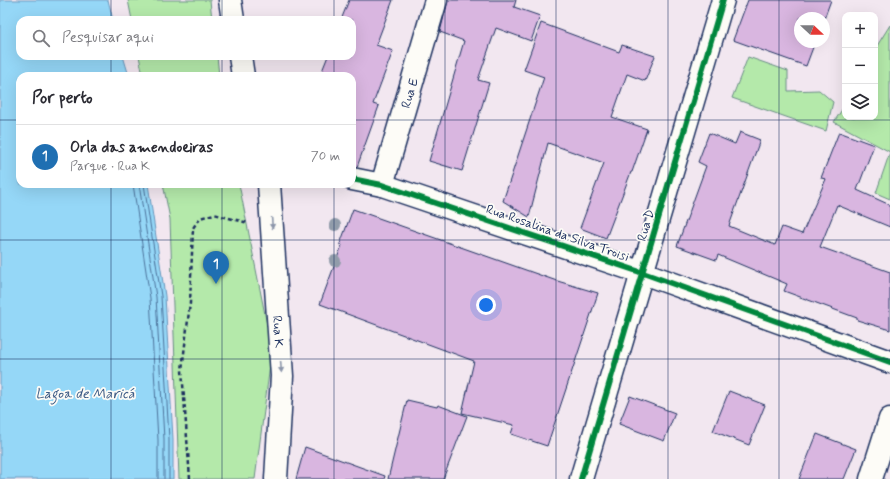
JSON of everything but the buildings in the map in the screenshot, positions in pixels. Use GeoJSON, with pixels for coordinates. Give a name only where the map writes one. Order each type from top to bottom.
{"type":"FeatureCollection","features":[{"type":"Feature","properties":{"kind":"street"},"geometry":{"type":"LineString","coordinates":[[230,0],[232,16]]}},
{"type":"Feature","properties":{"kind":"street","name":"Rua E"},"geometry":{"type":"LineString","coordinates":[[382,185],[436,0]]}},
{"type":"Feature","properties":{"kind":"street","name":"Rua D"},"geometry":{"type":"LineString","coordinates":[[581,479],[723,0]]}},
{"type":"Feature","properties":{"kind":"street"},"geometry":{"type":"LineString","coordinates":[[241,60],[242,72]]}},
{"type":"Feature","properties":{"kind":"street","name":"Rua Rosalina da Silva Troisi"},"geometry":{"type":"LineString","coordinates":[[356,180],[382,185],[643,273],[890,362]]}},
{"type":"Feature","properties":{"kind":"street","name":"Rua K"},"geometry":{"type":"LineString","coordinates":[[270,188],[282,376],[276,479]]}},
{"type":"Feature","properties":{"kind":"street"},"geometry":{"type":"LineString","coordinates":[[871,479],[890,419]]}},
{"type":"Feature","properties":{"kind":"path"},"geometry":{"type":"LineString","coordinates":[[190,479],[182,370],[190,304],[193,228],[200,218],[214,214],[273,229]]}},
{"type":"Feature","properties":{"kind":"green space"},"geometry":{"type":"Polygon","coordinates":[[[128,0],[210,0],[212,16],[131,16],[128,0]]]}},
{"type":"Feature","properties":{"kind":"green space"},"geometry":{"type":"Polygon","coordinates":[[[890,25],[890,152],[834,122],[842,110],[842,120],[878,120],[878,44],[890,25]]]}},
{"type":"Feature","properties":{"kind":"green space"},"geometry":{"type":"Polygon","coordinates":[[[748,57],[788,71],[788,91],[819,90],[833,102],[826,131],[732,98],[748,57]]]}},
{"type":"Feature","properties":{"kind":"green space"},"geometry":{"type":"Polygon","coordinates":[[[140,60],[217,60],[219,72],[142,72],[140,60]]]}},
{"type":"Feature","properties":{"kind":"green space"},"geometry":{"type":"Polygon","coordinates":[[[890,152],[890,199],[876,193],[890,152]]]}},
{"type":"Feature","properties":{"kind":"green space"},"geometry":{"type":"Polygon","coordinates":[[[164,188],[240,188],[272,350],[255,479],[179,479],[170,219],[164,188]]]}},
{"type":"Feature","properties":{"kind":"water","name":"Lagoa de Maricá"},"geometry":{"type":"Polygon","coordinates":[[[0,0],[108,0],[112,16],[16,16],[16,60],[124,60],[128,72],[16,72],[16,188],[149,188],[165,296],[173,439],[173,479],[0,479],[0,0]]]}},
{"type":"Feature","properties":{"kind":"cycle path"},"geometry":{"type":"LineString","coordinates":[[581,479],[723,0]]}},
{"type":"Feature","properties":{"kind":"cycle path"},"geometry":{"type":"LineString","coordinates":[[356,180],[382,185],[643,273],[890,362]]}},
{"type":"Feature","properties":{"kind":"place","name":"Orla das amendoeiras"},"geometry":{"type":"Point","coordinates":[216,284]}}]}
